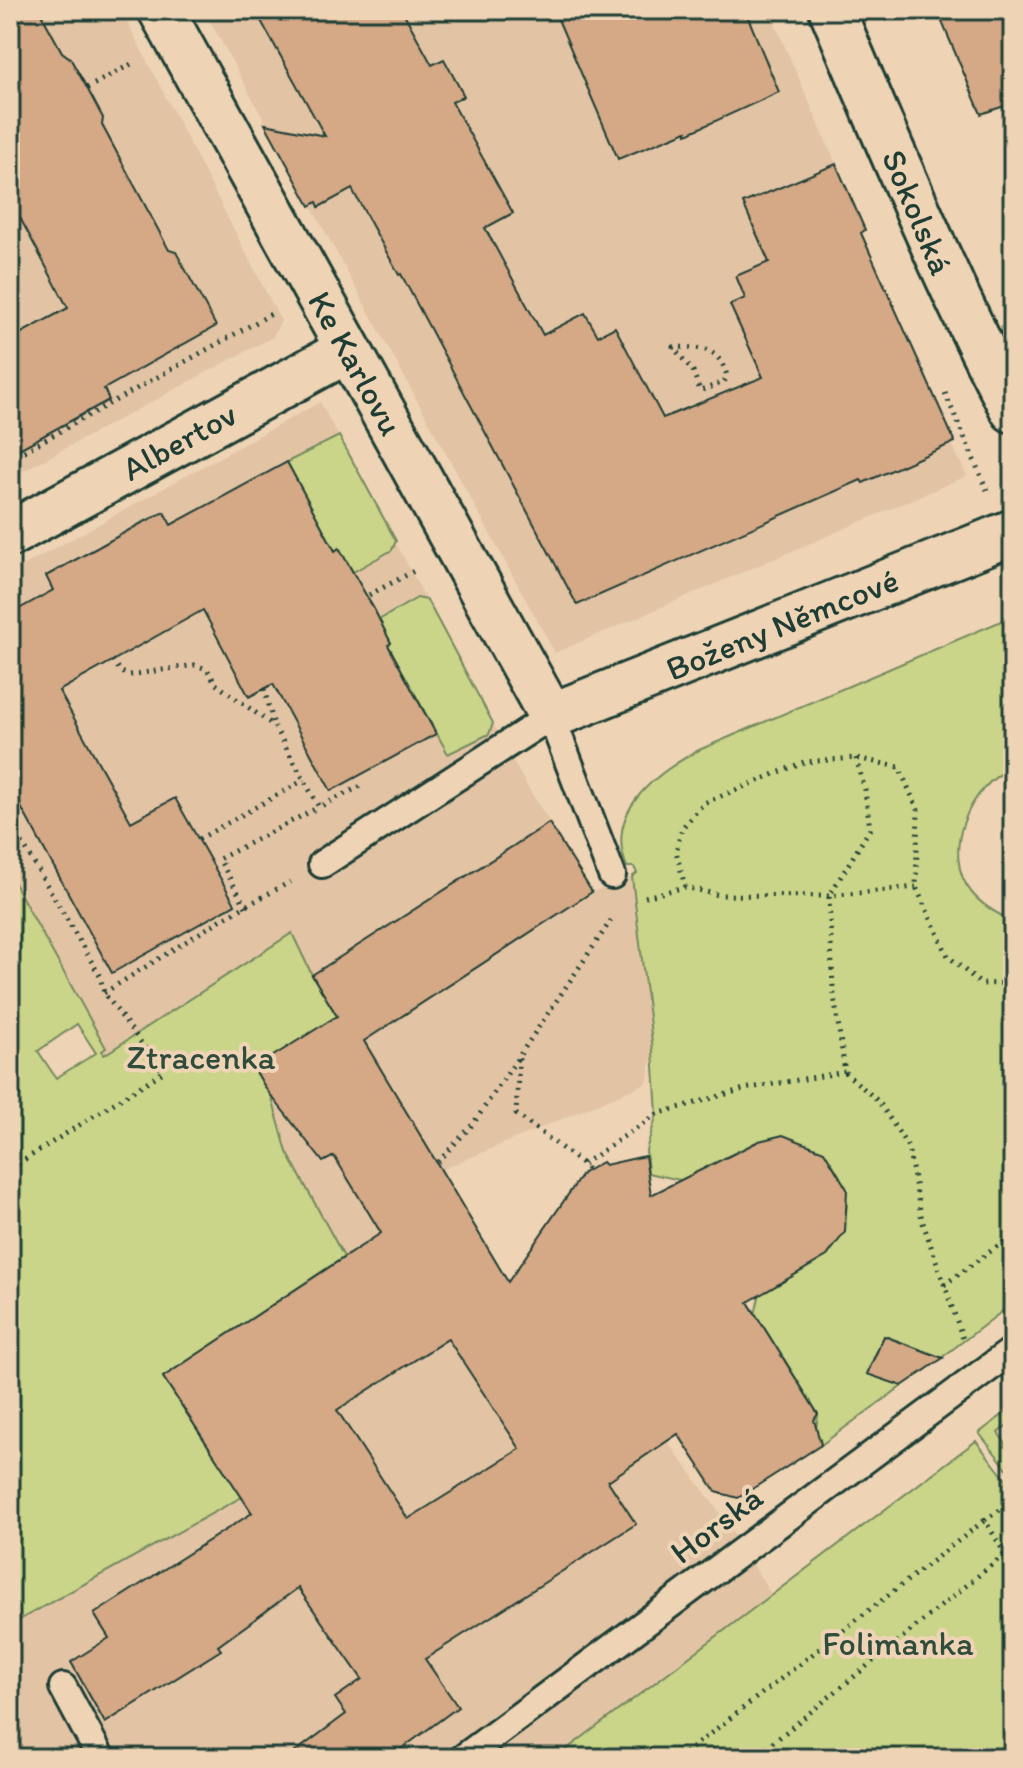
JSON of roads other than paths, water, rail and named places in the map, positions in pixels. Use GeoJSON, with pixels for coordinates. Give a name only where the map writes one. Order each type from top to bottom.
{"type":"FeatureCollection","features":[{"type":"Feature","properties":{"kind":"street","name":"Ke Karlovu"},"geometry":{"type":"LineString","coordinates":[[161,10],[551,716]]}},
{"type":"Feature","properties":{"kind":"street","name":"Sokolská"},"geometry":{"type":"LineString","coordinates":[[832,10],[922,224],[966,320],[1013,410]]}},
{"type":"Feature","properties":{"kind":"street","name":"Albertov"},"geometry":{"type":"LineString","coordinates":[[10,534],[348,350]]}},
{"type":"Feature","properties":{"kind":"street","name":"Boženy Němcové"},"geometry":{"type":"LineString","coordinates":[[551,716],[1013,532]]}},
{"type":"Feature","properties":{"kind":"lane"},"geometry":{"type":"LineString","coordinates":[[322,864],[551,716],[612,875]]}},
{"type":"Feature","properties":{"kind":"lane","name":"Horská"},"geometry":{"type":"LineString","coordinates":[[463,1758],[1013,1350]]}},
{"type":"Feature","properties":{"kind":"lane"},"geometry":{"type":"LineString","coordinates":[[63,1687],[101,1758]]}},
{"type":"Feature","properties":{"kind":"park label","name":"Ztracenka"},"geometry":{"type":"Point","coordinates":[201,1057]}},
{"type":"Feature","properties":{"kind":"park label","name":"Folimanka"},"geometry":{"type":"Point","coordinates":[898,1643]}}]}
